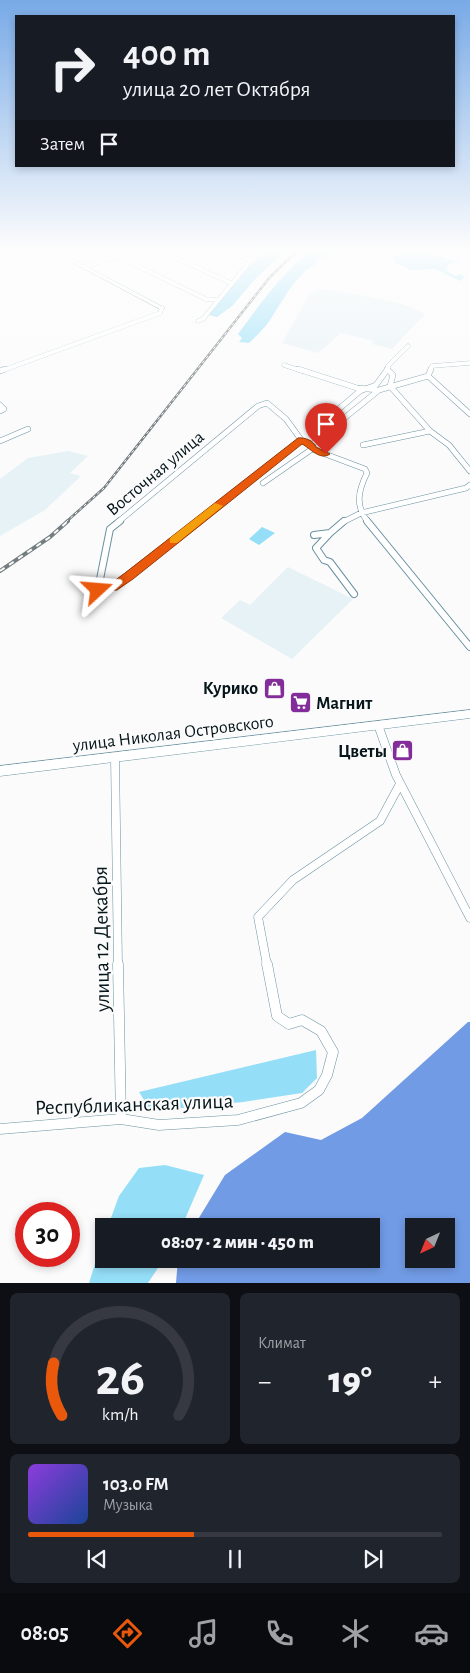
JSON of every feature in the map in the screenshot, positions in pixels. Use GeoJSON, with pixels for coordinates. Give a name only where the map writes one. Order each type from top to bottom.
{"type":"FeatureCollection","features":[{"type":"Feature","properties":{"kind":"main road","name":"улица Николая Островского"},"geometry":{"type":"LineString","coordinates":[[0,771],[470,714]]}},
{"type":"Feature","properties":{"kind":"street"},"geometry":{"type":"LineString","coordinates":[[0,371],[160,313],[161,311]]}},
{"type":"Feature","properties":{"kind":"street"},"geometry":{"type":"LineString","coordinates":[[198,321],[203,319],[209,311]]}},
{"type":"Feature","properties":{"kind":"street"},"geometry":{"type":"LineString","coordinates":[[334,413],[360,391],[376,384],[408,346]]}},
{"type":"Feature","properties":{"kind":"street"},"geometry":{"type":"LineString","coordinates":[[428,376],[432,366],[470,363]]}},
{"type":"Feature","properties":{"kind":"street"},"geometry":{"type":"LineString","coordinates":[[284,365],[367,389],[378,390]]}},
{"type":"Feature","properties":{"kind":"street"},"geometry":{"type":"LineString","coordinates":[[387,370],[393,374],[394,378],[390,386]]}},
{"type":"Feature","properties":{"kind":"street"},"geometry":{"type":"LineString","coordinates":[[263,483],[312,447],[378,390],[428,376]]}},
{"type":"Feature","properties":{"kind":"street"},"geometry":{"type":"LineString","coordinates":[[428,376],[470,414]]}},
{"type":"Feature","properties":{"kind":"street"},"geometry":{"type":"LineString","coordinates":[[390,386],[430,431],[449,445],[470,471]]}},
{"type":"Feature","properties":{"kind":"street"},"geometry":{"type":"LineString","coordinates":[[267,403],[287,420],[301,440],[312,447],[365,469],[367,473],[358,490],[360,513],[470,647]]}},
{"type":"Feature","properties":{"kind":"street","name":"Восточная улица"},"geometry":{"type":"LineString","coordinates":[[98,590],[110,530],[258,406],[267,403]]}},
{"type":"Feature","properties":{"kind":"street"},"geometry":{"type":"LineString","coordinates":[[0,405],[2,410]]}},
{"type":"Feature","properties":{"kind":"street"},"geometry":{"type":"LineString","coordinates":[[0,441],[28,429]]}},
{"type":"Feature","properties":{"kind":"street"},"geometry":{"type":"LineString","coordinates":[[363,446],[430,431]]}},
{"type":"Feature","properties":{"kind":"street"},"geometry":{"type":"LineString","coordinates":[[91,600],[98,590],[113,587],[129,576],[301,440]]}},
{"type":"Feature","properties":{"kind":"street"},"geometry":{"type":"LineString","coordinates":[[354,594],[330,562],[324,560],[316,548],[330,533],[348,518],[360,513],[469,488]]}},
{"type":"Feature","properties":{"kind":"street"},"geometry":{"type":"LineString","coordinates":[[314,535],[330,533]]}},
{"type":"Feature","properties":{"kind":"street"},"geometry":{"type":"LineString","coordinates":[[378,725],[385,753],[438,852],[470,918]]}},
{"type":"Feature","properties":{"kind":"street","name":"улица 12 Декабря"},"geometry":{"type":"LineString","coordinates":[[115,757],[122,1119]]}},
{"type":"Feature","properties":{"kind":"street","name":"Республиканская улица"},"geometry":{"type":"LineString","coordinates":[[0,1129],[122,1119],[159,1125],[238,1120],[301,1103],[320,1090],[328,1075],[333,1052],[321,1031],[302,1020],[288,1024],[277,1016],[258,917],[293,880],[380,821],[400,784]]}},
{"type":"Feature","properties":{"kind":"shaded area"},"geometry":{"type":"Polygon","coordinates":[[[212,311],[225,311],[217,317],[209,315],[212,311]]]}},
{"type":"Feature","properties":{"kind":"shaded area"},"geometry":{"type":"Polygon","coordinates":[[[256,311],[276,311],[263,329],[249,343],[239,342],[242,338],[238,334],[256,311]]]}},
{"type":"Feature","properties":{"kind":"shaded area"},"geometry":{"type":"Polygon","coordinates":[[[300,311],[418,311],[425,314],[392,349],[372,344],[373,341],[341,333],[318,353],[282,343],[300,311]]]}},
{"type":"Feature","properties":{"kind":"shaded area"},"geometry":{"type":"Polygon","coordinates":[[[68,451],[88,456],[70,473],[81,476],[45,510],[0,536],[0,479],[28,458],[68,451]]]}},
{"type":"Feature","properties":{"kind":"shaded area"},"geometry":{"type":"Polygon","coordinates":[[[262,527],[275,533],[259,545],[249,539],[262,527]]]}},
{"type":"Feature","properties":{"kind":"shaded area"},"geometry":{"type":"Polygon","coordinates":[[[288,567],[353,599],[292,659],[221,618],[240,600],[250,605],[288,567]]]}},
{"type":"Feature","properties":{"kind":"shaded area"},"geometry":{"type":"Polygon","coordinates":[[[470,1022],[470,1283],[176,1283],[177,1268],[380,1268],[380,1218],[199,1218],[225,1175],[285,1132],[321,1140],[362,1118],[470,1022]]]}},
{"type":"Feature","properties":{"kind":"shaded area"},"geometry":{"type":"Polygon","coordinates":[[[316,1050],[317,1078],[302,1093],[243,1102],[151,1111],[139,1092],[316,1050]]]}},
{"type":"Feature","properties":{"kind":"shaded area"},"geometry":{"type":"Polygon","coordinates":[[[165,1165],[204,1175],[185,1218],[111,1218],[119,1196],[139,1168],[165,1165]]]}},
{"type":"Feature","properties":{"kind":"shaded area"},"geometry":{"type":"Polygon","coordinates":[[[95,1264],[95,1268],[158,1268],[148,1283],[89,1283],[95,1264]]]}},
{"type":"Feature","properties":{"kind":"railway"},"geometry":{"type":"LineString","coordinates":[[66,522],[104,488],[243,311]]}},
{"type":"Feature","properties":{"kind":"railway"},"geometry":{"type":"LineString","coordinates":[[0,571],[50,537],[68,521]]}},
{"type":"Feature","properties":{"kind":"slow traffic"},"geometry":{"type":"LineString","coordinates":[[174,541],[218,506]]}},
{"type":"Feature","properties":{"kind":"place","name":"Курико"},"geometry":{"type":"Point","coordinates":[274,688]}},
{"type":"Feature","properties":{"kind":"place","name":"Магнит"},"geometry":{"type":"Point","coordinates":[300,703]}},
{"type":"Feature","properties":{"kind":"place","name":"Цветы"},"geometry":{"type":"Point","coordinates":[403,751]}},
{"type":"Feature","properties":{"kind":"route"},"geometry":{"type":"LineString","coordinates":[[98,590],[113,587],[129,576],[301,440],[311,445],[312,449],[326,454]]}}]}
